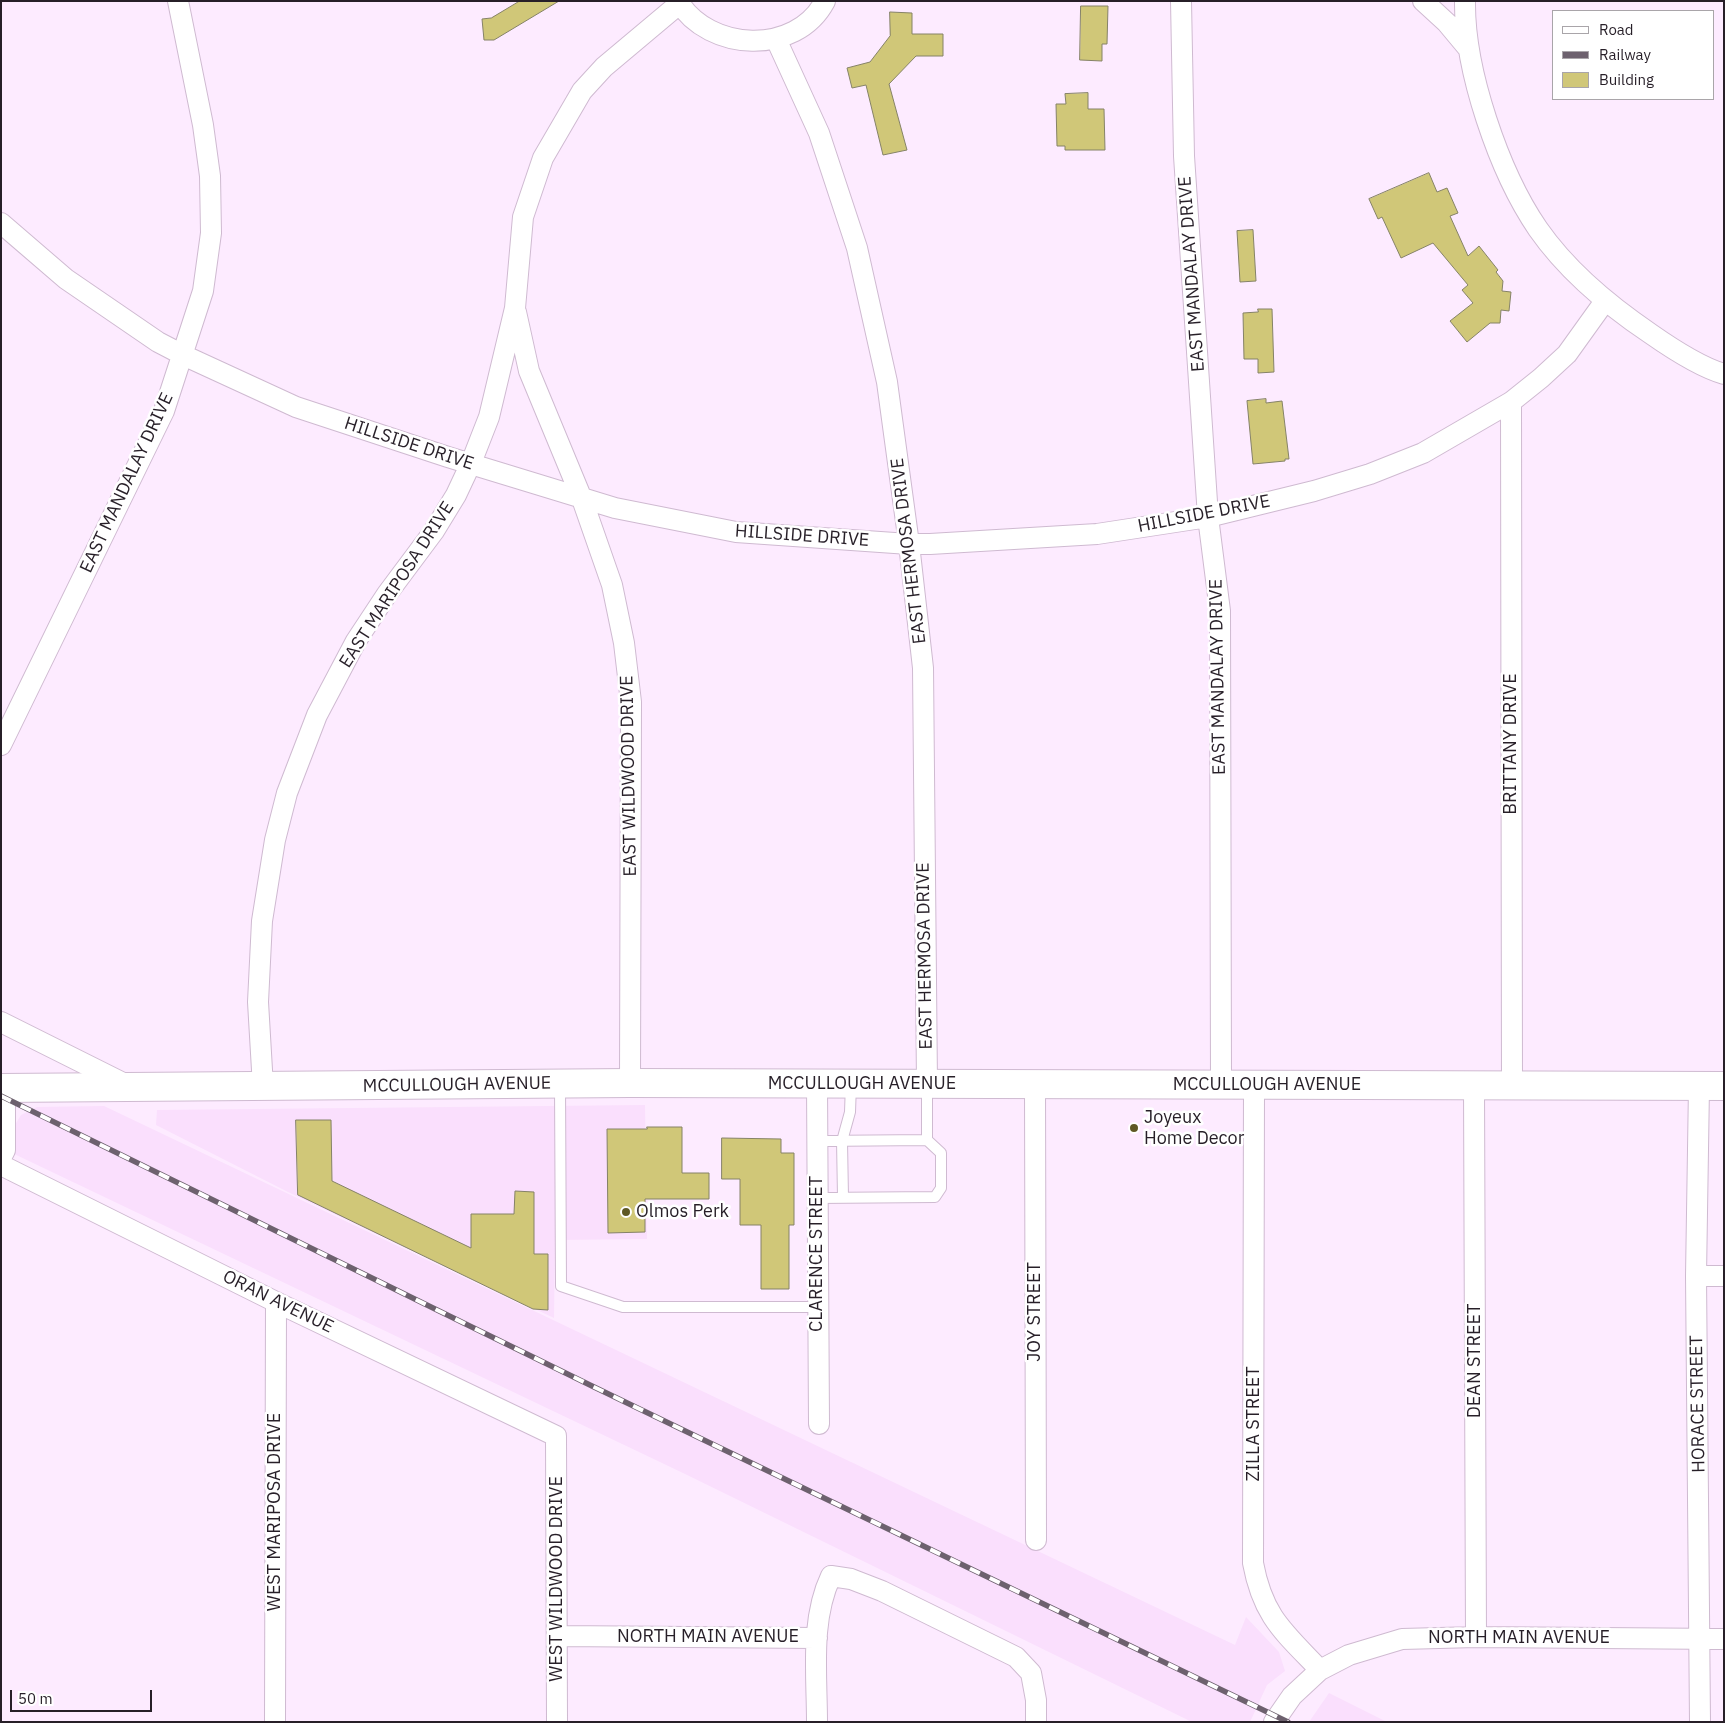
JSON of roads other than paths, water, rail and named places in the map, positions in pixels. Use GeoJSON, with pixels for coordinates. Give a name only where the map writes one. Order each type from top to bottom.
{"type":"FeatureCollection","features":[{"type":"Feature","properties":{"kind":"main road","name":"MCCULLOUGH AVENUE"},"geometry":{"type":"LineString","coordinates":[[3,1088],[630,1083],[1711,1086]]}},
{"type":"Feature","properties":{"kind":"street","name":"EAST MANDALAY DRIVE"},"geometry":{"type":"LineString","coordinates":[[1,745],[164,411],[204,291],[211,233],[210,176],[203,125],[178,1]]}},
{"type":"Feature","properties":{"kind":"street"},"geometry":{"type":"LineString","coordinates":[[679,3],[694,20],[719,35],[733,40],[754,42],[776,39],[802,26],[825,1]]}},
{"type":"Feature","properties":{"kind":"street","name":"EAST MANDALAY DRIVE"},"geometry":{"type":"LineString","coordinates":[[1180,1],[1184,156],[1208,517],[1220,611],[1221,1085]]}},
{"type":"Feature","properties":{"kind":"street"},"geometry":{"type":"LineString","coordinates":[[1423,1],[1447,23],[1467,47]]}},
{"type":"Feature","properties":{"kind":"street"},"geometry":{"type":"LineString","coordinates":[[1465,1],[1467,47],[1478,91],[1508,173],[1538,229],[1573,270],[1605,302],[1669,347],[1724,374]]}},
{"type":"Feature","properties":{"kind":"street","name":"EAST WILDWOOD DRIVE"},"geometry":{"type":"LineString","coordinates":[[471,463],[489,417],[516,308],[523,217],[543,158],[556,132],[582,91],[604,67],[679,3]]}},
{"type":"Feature","properties":{"kind":"street","name":"EAST HERMOSA DRIVE"},"geometry":{"type":"LineString","coordinates":[[776,39],[819,133],[857,248],[887,382],[909,544],[922,668],[927,1084]]}},
{"type":"Feature","properties":{"kind":"street","name":"HILLSIDE DRIVE"},"geometry":{"type":"LineString","coordinates":[[1,223],[66,279],[158,342],[183,356],[296,407],[582,499],[736,532],[909,544],[1097,534],[1208,517],[1314,491],[1388,467],[1423,453],[1511,402],[1567,354],[1605,302]]}},
{"type":"Feature","properties":{"kind":"street","name":"EAST WILDWOOD DRIVE"},"geometry":{"type":"LineString","coordinates":[[516,308],[529,371],[582,499],[612,585],[624,643],[631,702],[630,1083]]}},
{"type":"Feature","properties":{"kind":"street","name":"BRITTANY DRIVE"},"geometry":{"type":"LineString","coordinates":[[1511,402],[1512,1086]]}},
{"type":"Feature","properties":{"kind":"street","name":"EAST MARIPOSA DRIVE"},"geometry":{"type":"LineString","coordinates":[[263,1086],[258,1002],[262,921],[275,840],[287,793],[317,715],[356,640],[387,594],[434,532],[456,495],[471,463]]}},
{"type":"Feature","properties":{"kind":"street"},"geometry":{"type":"LineString","coordinates":[[1,1022],[130,1086]]}},
{"type":"Feature","properties":{"kind":"street","name":"CLARENCE STREET"},"geometry":{"type":"LineString","coordinates":[[817,1084],[819,1424]]}},
{"type":"Feature","properties":{"kind":"street","name":"JOY STREET"},"geometry":{"type":"LineString","coordinates":[[1035,1084],[1036,1540]]}},
{"type":"Feature","properties":{"kind":"street","name":"ZILLA STREET"},"geometry":{"type":"LineString","coordinates":[[1254,1085],[1253,1562],[1266,1608],[1277,1625],[1320,1670]]}},
{"type":"Feature","properties":{"kind":"street","name":"DEAN STREET"},"geometry":{"type":"LineString","coordinates":[[1474,1086],[1476,1637]]}},
{"type":"Feature","properties":{"kind":"street","name":"HORACE STREET"},"geometry":{"type":"LineString","coordinates":[[1700,1722],[1696,1276],[1711,1086]]}},
{"type":"Feature","properties":{"kind":"street"},"geometry":{"type":"LineString","coordinates":[[1,1158],[5,1150],[3,1088]]}},
{"type":"Feature","properties":{"kind":"street","name":"ORAN AVENUE"},"geometry":{"type":"LineString","coordinates":[[1,1165],[276,1302],[556,1436]]}},
{"type":"Feature","properties":{"kind":"street"},"geometry":{"type":"LineString","coordinates":[[1696,1276],[1724,1276]]}},
{"type":"Feature","properties":{"kind":"street","name":"WEST MARIPOSA DRIVE"},"geometry":{"type":"LineString","coordinates":[[275,1722],[276,1302]]}},
{"type":"Feature","properties":{"kind":"street","name":"WEST WILDWOOD DRIVE"},"geometry":{"type":"LineString","coordinates":[[556,1436],[557,1722]]}},
{"type":"Feature","properties":{"kind":"street","name":"NORTH MAIN AVENUE"},"geometry":{"type":"LineString","coordinates":[[557,1636],[817,1638],[820,1607],[831,1576],[851,1579],[882,1591],[1016,1657],[1030,1673],[1036,1700],[1036,1722]]}},
{"type":"Feature","properties":{"kind":"street","name":"NORTH MAIN AVENUE"},"geometry":{"type":"LineString","coordinates":[[1320,1670],[1349,1655],[1402,1639],[1476,1637],[1724,1639]]}},
{"type":"Feature","properties":{"kind":"street"},"geometry":{"type":"LineString","coordinates":[[817,1638],[817,1722]]}},
{"type":"Feature","properties":{"kind":"street"},"geometry":{"type":"LineString","coordinates":[[1274,1722],[1292,1696],[1320,1670]]}},
{"type":"Feature","properties":{"kind":"lane"},"geometry":{"type":"LineString","coordinates":[[560,1084],[561,1286],[623,1308],[817,1307]]}},
{"type":"Feature","properties":{"kind":"lane"},"geometry":{"type":"LineString","coordinates":[[843,1197],[842,1141],[850,1112],[851,1084]]}},
{"type":"Feature","properties":{"kind":"lane"},"geometry":{"type":"LineString","coordinates":[[927,1084],[927,1140]]}},
{"type":"Feature","properties":{"kind":"lane"},"geometry":{"type":"LineString","coordinates":[[817,1141],[927,1140],[941,1153],[941,1188],[935,1197],[817,1198]]}},
{"type":"Feature","properties":{"kind":"railway"},"geometry":{"type":"LineString","coordinates":[[1,1096],[592,1386],[1288,1722]]}},
{"type":"Feature","properties":{"kind":"place","name":"Joyeux Home Decor"},"geometry":{"type":"Point","coordinates":[1134,1128]}},
{"type":"Feature","properties":{"kind":"place","name":"Olmos Perk"},"geometry":{"type":"Point","coordinates":[626,1212]}}]}
